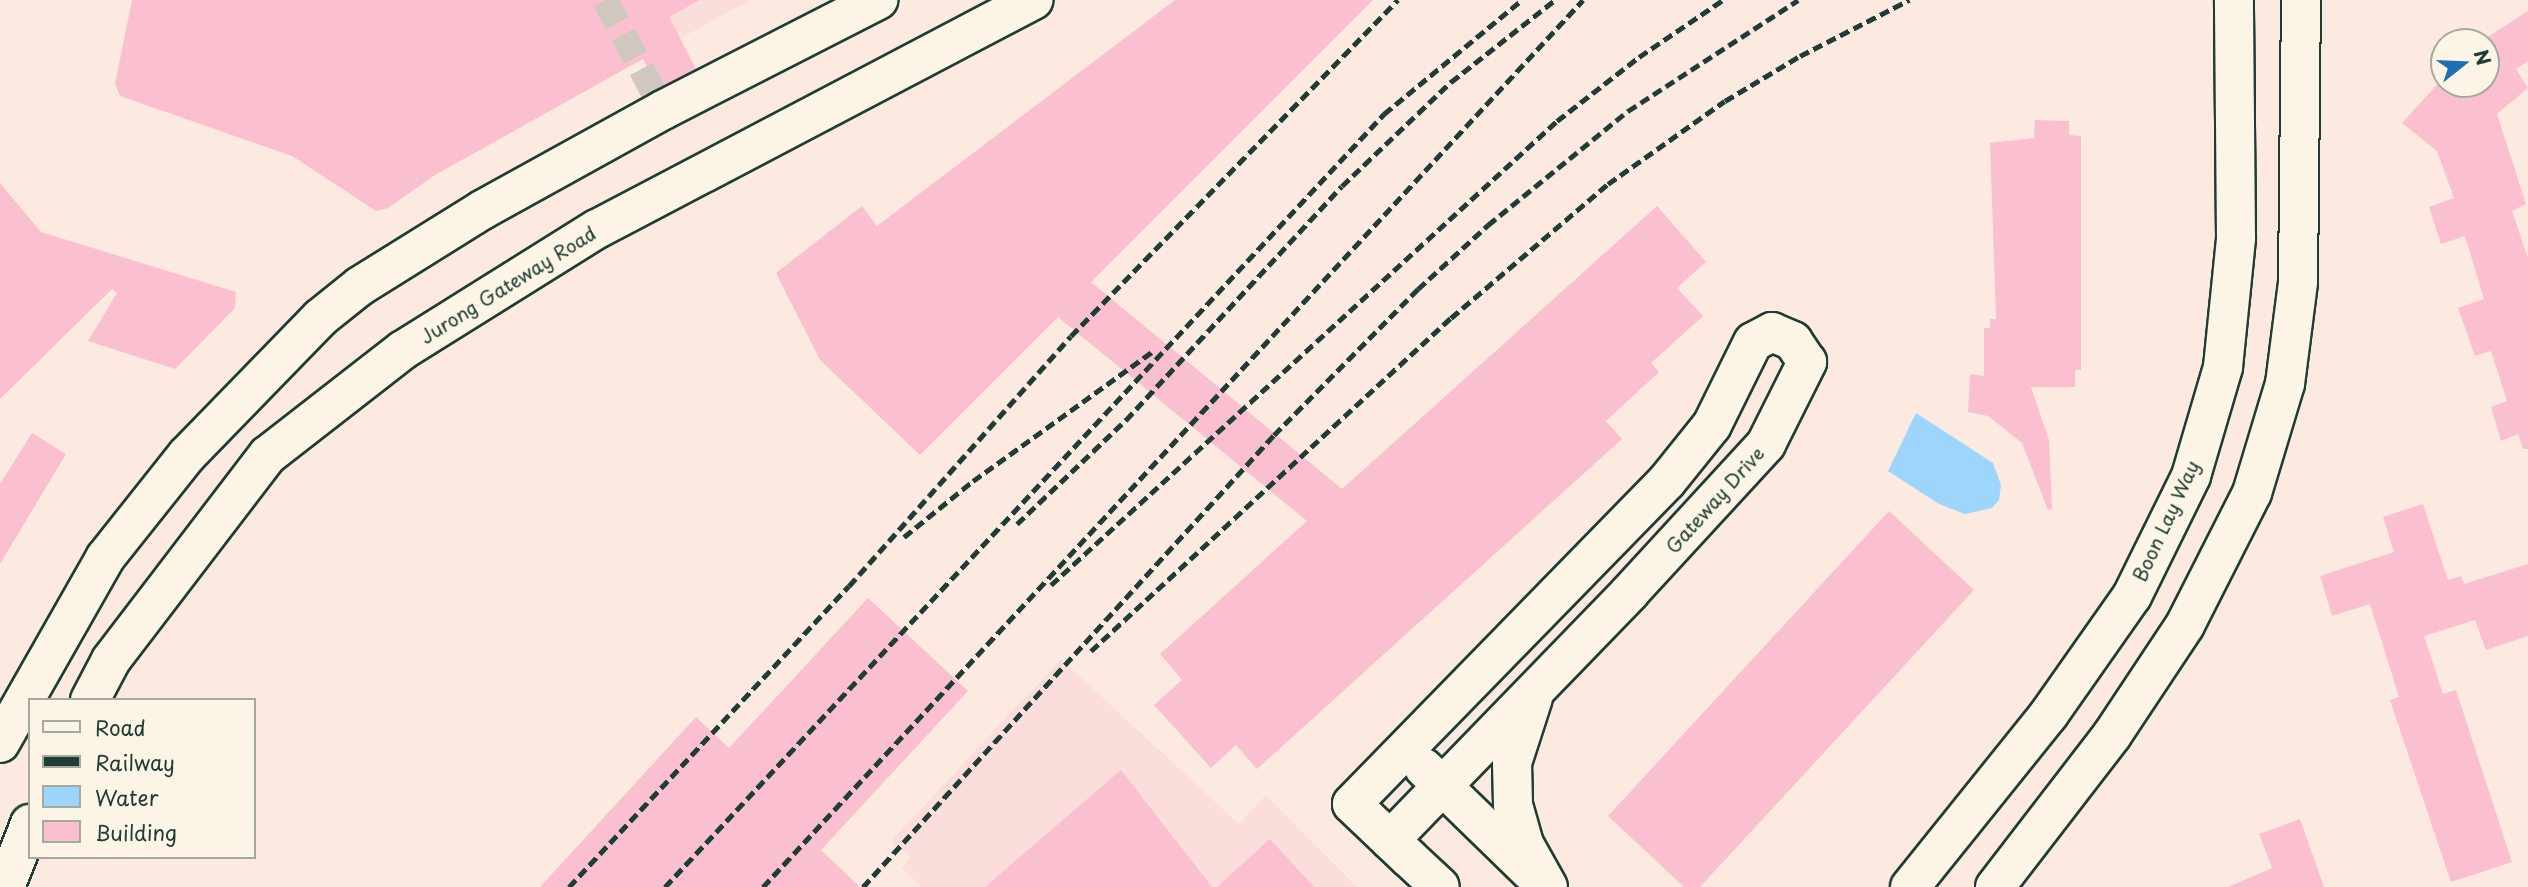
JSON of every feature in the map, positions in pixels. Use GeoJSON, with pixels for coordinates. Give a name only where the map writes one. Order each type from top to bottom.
{"type":"FeatureCollection","features":[{"type":"Feature","properties":{"kind":"main road"},"geometry":{"type":"LineString","coordinates":[[1,738],[105,558],[187,455],[320,318],[360,286],[482,210],[663,110],[878,0]]}},
{"type":"Feature","properties":{"kind":"main road","name":"Jurong Gateway Road"},"geometry":{"type":"LineString","coordinates":[[91,698],[111,660],[268,455],[403,350],[597,229],[1034,0]]}},
{"type":"Feature","properties":{"kind":"main road","name":"Boon Lay Way"},"geometry":{"type":"LineString","coordinates":[[1910,887],[2049,715],[2132,596],[2191,476],[2223,367],[2236,238],[2234,0]]}},
{"type":"Feature","properties":{"kind":"main road"},"geometry":{"type":"LineString","coordinates":[[1995,887],[2112,735],[2185,625],[2252,493],[2285,384],[2298,282],[2301,0]]}},
{"type":"Feature","properties":{"kind":"main road","name":"Gateway Drive"},"geometry":{"type":"LineString","coordinates":[[1390,840],[1535,692],[1766,444],[1807,362],[1793,341],[1772,332],[1753,342],[1712,425],[1667,481],[1352,804],[1390,840],[1440,887]]}},
{"type":"Feature","properties":{"kind":"main road"},"geometry":{"type":"LineString","coordinates":[[1535,692],[1512,763],[1513,806],[1524,844],[1548,887]]}},
{"type":"Feature","properties":{"kind":"main road"},"geometry":{"type":"LineString","coordinates":[[1405,748],[1441,787],[1548,887]]}},
{"type":"Feature","properties":{"kind":"main road"},"geometry":{"type":"LineString","coordinates":[[5,878],[28,828]]}},
{"type":"Feature","properties":{"kind":"shaded area"},"geometry":{"type":"Polygon","coordinates":[[[596,0],[750,0],[632,65],[596,0]]]}},
{"type":"Feature","properties":{"kind":"shaded area"},"geometry":{"type":"Polygon","coordinates":[[[1061,659],[1239,824],[1266,795],[1357,887],[921,887],[902,868],[910,858],[891,841],[1061,659]]]}},
{"type":"Feature","properties":{"kind":"water"},"geometry":{"type":"Polygon","coordinates":[[[1916,413],[1993,463],[2001,485],[1999,500],[1992,508],[1965,514],[1939,504],[1888,471],[1916,413]]]}},
{"type":"Feature","properties":{"kind":"building"},"geometry":{"type":"Polygon","coordinates":[[[132,0],[700,0],[669,17],[696,69],[658,88],[643,59],[435,175],[388,208],[376,211],[292,156],[120,96],[115,84],[132,0]]]}},
{"type":"Feature","properties":{"kind":"building"},"geometry":{"type":"Polygon","coordinates":[[[1175,0],[1373,0],[1091,282],[1342,489],[1657,206],[1706,262],[1677,288],[1703,316],[1651,363],[1659,372],[1606,421],[1622,439],[1257,769],[1236,745],[1211,768],[1154,705],[1182,680],[1160,654],[1307,521],[1058,317],[920,455],[820,360],[776,273],[862,206],[877,226],[1175,0]]]}},
{"type":"Feature","properties":{"kind":"building"},"geometry":{"type":"Polygon","coordinates":[[[2528,11],[2528,61],[2516,69],[2528,88],[2497,114],[2526,204],[2512,211],[2528,258],[2528,449],[2523,449],[2518,434],[2501,441],[2491,407],[2507,401],[2491,351],[2475,356],[2458,308],[2484,299],[2465,236],[2441,244],[2429,207],[2454,198],[2437,151],[2402,123],[2430,92],[2430,98],[2500,98],[2500,29],[2528,11]]]}},
{"type":"Feature","properties":{"kind":"building"},"geometry":{"type":"Polygon","coordinates":[[[2035,120],[2069,121],[2069,135],[2081,136],[2081,370],[2075,370],[2075,387],[2031,387],[2049,440],[2052,509],[2048,510],[2022,443],[1988,416],[1968,412],[1970,374],[1984,376],[1984,328],[1990,328],[1990,319],[1996,319],[1990,143],[2034,138],[2035,120]]]}},
{"type":"Feature","properties":{"kind":"building"},"geometry":{"type":"Polygon","coordinates":[[[0,183],[41,232],[236,292],[235,308],[175,369],[88,341],[117,293],[112,289],[0,399],[0,183]]]}},
{"type":"Feature","properties":{"kind":"building"},"geometry":{"type":"Polygon","coordinates":[[[32,433],[66,454],[0,564],[0,484],[32,433]]]}},
{"type":"Feature","properties":{"kind":"building"},"geometry":{"type":"Polygon","coordinates":[[[2423,504],[2448,580],[2461,576],[2464,584],[2528,564],[2528,636],[2486,650],[2475,620],[2424,636],[2443,694],[2456,690],[2512,862],[2451,882],[2390,700],[2399,697],[2370,604],[2332,616],[2320,576],[2394,552],[2383,517],[2423,504]]]}},
{"type":"Feature","properties":{"kind":"building"},"geometry":{"type":"Polygon","coordinates":[[[1889,511],[1974,590],[1700,887],[1684,887],[1608,816],[1889,511]]]}},
{"type":"Feature","properties":{"kind":"building"},"geometry":{"type":"Polygon","coordinates":[[[868,598],[968,691],[821,850],[860,887],[540,887],[696,717],[729,748],[868,598]]]}},
{"type":"Feature","properties":{"kind":"building"},"geometry":{"type":"Polygon","coordinates":[[[1121,770],[1212,887],[985,887],[1121,770]]]}},
{"type":"Feature","properties":{"kind":"building"},"geometry":{"type":"Polygon","coordinates":[[[2300,819],[2324,887],[2228,887],[2272,868],[2259,834],[2300,819]]]}},
{"type":"Feature","properties":{"kind":"building"},"geometry":{"type":"Polygon","coordinates":[[[1270,839],[1314,887],[1217,887],[1270,839]]]}},
{"type":"Feature","properties":{"kind":"tunnel"},"geometry":{"type":"LineString","coordinates":[[605,0],[663,110]]}},
{"type":"Feature","properties":{"kind":"railway"},"geometry":{"type":"LineString","coordinates":[[569,887],[849,586],[1071,336],[1398,0]]}},
{"type":"Feature","properties":{"kind":"railway"},"geometry":{"type":"LineString","coordinates":[[665,887],[1384,114],[1522,0]]}},
{"type":"Feature","properties":{"kind":"railway"},"geometry":{"type":"LineString","coordinates":[[1017,524],[1126,420],[1342,186],[1451,82],[1555,0]]}},
{"type":"Feature","properties":{"kind":"railway"},"geometry":{"type":"LineString","coordinates":[[763,887],[1583,0]]}},
{"type":"Feature","properties":{"kind":"railway"},"geometry":{"type":"LineString","coordinates":[[1051,585],[1557,121],[1639,57],[1723,0]]}},
{"type":"Feature","properties":{"kind":"railway"},"geometry":{"type":"LineString","coordinates":[[863,887],[1274,435],[1418,289],[1488,225],[1628,111],[1798,0]]}},
{"type":"Feature","properties":{"kind":"railway"},"geometry":{"type":"LineString","coordinates":[[1091,651],[1451,318],[1608,184],[1725,101],[1800,56],[1909,0]]}},
{"type":"Feature","properties":{"kind":"railway"},"geometry":{"type":"LineString","coordinates":[[904,537],[973,481],[1153,351]]}}]}
